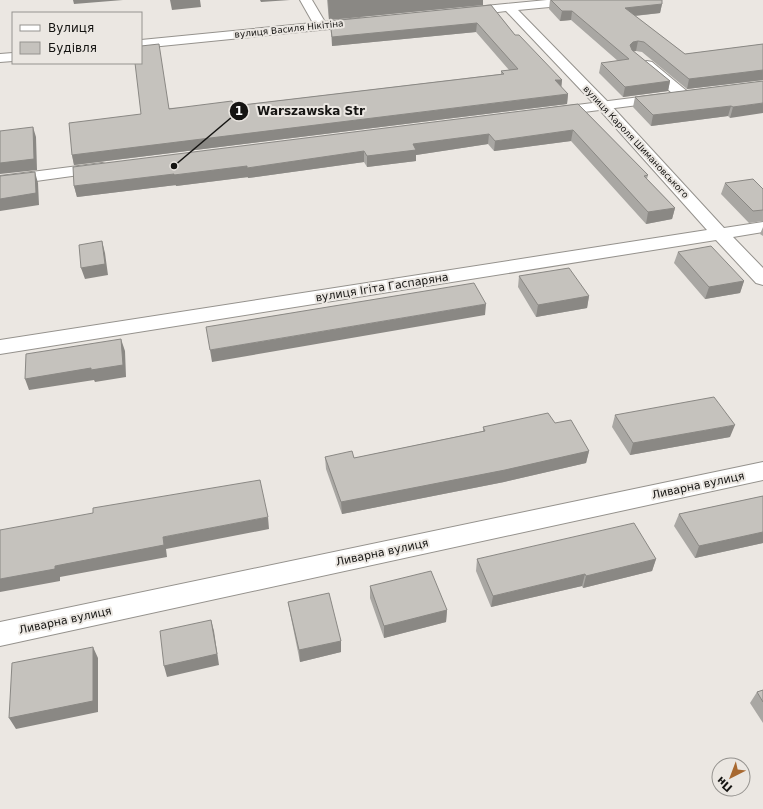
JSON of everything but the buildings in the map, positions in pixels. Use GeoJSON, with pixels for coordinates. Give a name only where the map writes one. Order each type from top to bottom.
{"type":"FeatureCollection","features":[{"type":"Feature","properties":{"kind":"street"},"geometry":{"type":"LineString","coordinates":[[306,0],[321,26]]}},
{"type":"Feature","properties":{"kind":"street"},"geometry":{"type":"LineString","coordinates":[[453,13],[581,0]]}},
{"type":"Feature","properties":{"kind":"street","name":"вулиця Кароля Шимановського"},"geometry":{"type":"LineString","coordinates":[[508,7],[603,105],[763,279]]}},
{"type":"Feature","properties":{"kind":"street","name":"вулиця Василя Нікітіна"},"geometry":{"type":"LineString","coordinates":[[142,44],[368,21]]}},
{"type":"Feature","properties":{"kind":"street"},"geometry":{"type":"LineString","coordinates":[[538,113],[690,94],[636,56]]}},
{"type":"Feature","properties":{"kind":"street"},"geometry":{"type":"LineString","coordinates":[[0,58],[12,57]]}},
{"type":"Feature","properties":{"kind":"street"},"geometry":{"type":"LineString","coordinates":[[0,181],[119,166]]}},
{"type":"Feature","properties":{"kind":"street","name":"вулиця Ігіта Гаспаряна"},"geometry":{"type":"LineString","coordinates":[[0,347],[763,227]]}},
{"type":"Feature","properties":{"kind":"street","name":"Ливарна вулиця"},"geometry":{"type":"LineString","coordinates":[[0,634],[763,471]]}},
{"type":"Feature","properties":{"kind":"place","name":"Warszawska Str"},"geometry":{"type":"Point","coordinates":[174,166]}}]}
